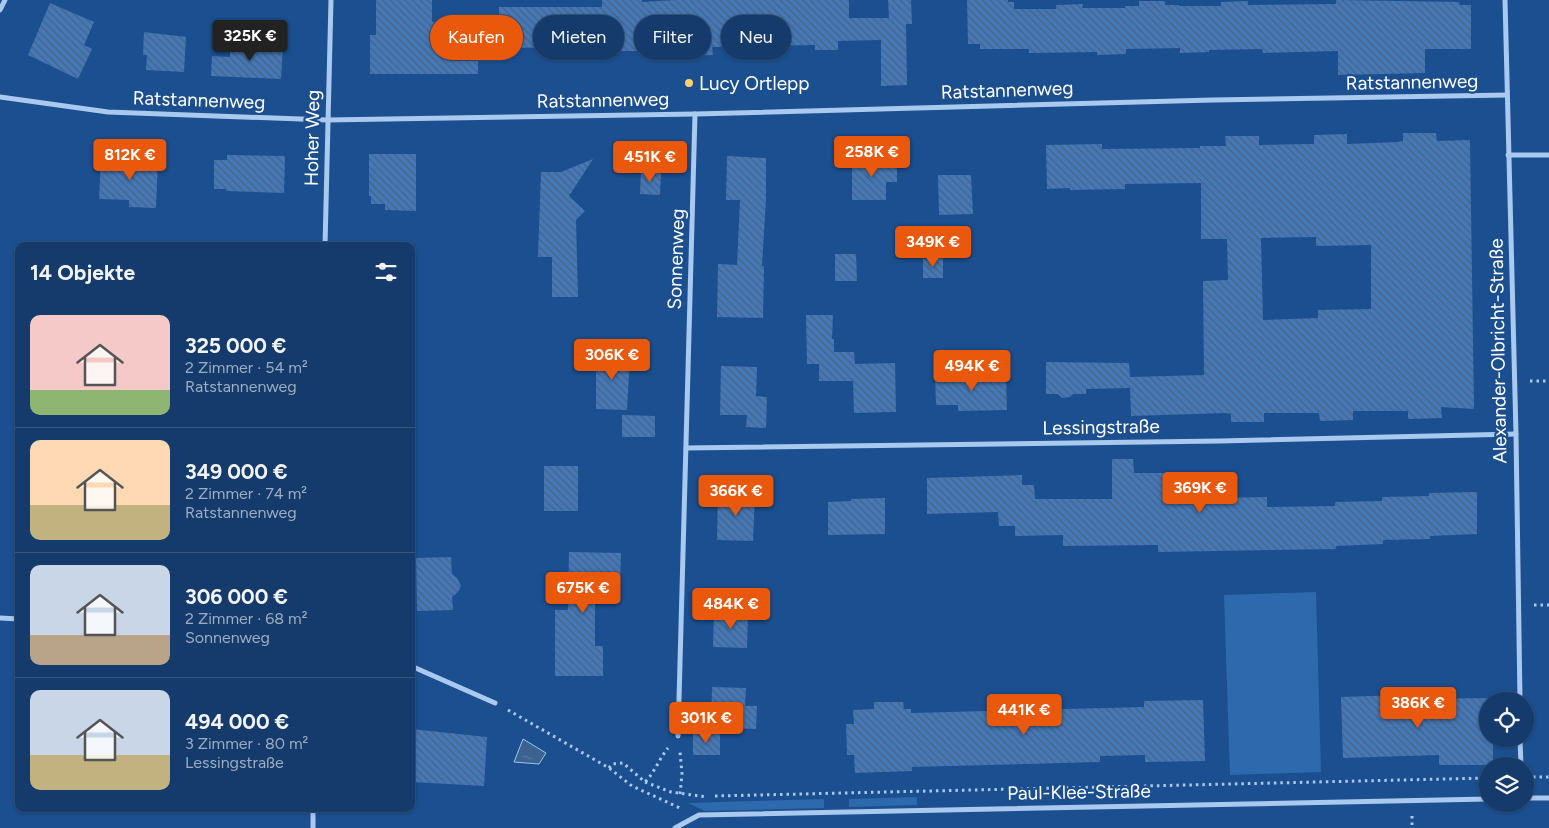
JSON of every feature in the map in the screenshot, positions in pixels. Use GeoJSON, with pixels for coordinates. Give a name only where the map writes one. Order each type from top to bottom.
{"type":"FeatureCollection","features":[{"type":"Feature","properties":{"kind":"street"},"geometry":{"type":"LineString","coordinates":[[0,10],[4,0]]}},
{"type":"Feature","properties":{"kind":"street","name":"Hoher Weg"},"geometry":{"type":"LineString","coordinates":[[325,242],[331,0]]}},
{"type":"Feature","properties":{"kind":"street","name":"Alexander-Olbricht-Straße"},"geometry":{"type":"LineString","coordinates":[[1505,0],[1516,434],[1520,692]]}},
{"type":"Feature","properties":{"kind":"street","name":"Ratstannenweg"},"geometry":{"type":"LineString","coordinates":[[0,97],[108,112],[328,120],[695,114],[1213,100],[1507,95]]}},
{"type":"Feature","properties":{"kind":"street","name":"Sonnenweg"},"geometry":{"type":"LineString","coordinates":[[678,736],[695,114]]}},
{"type":"Feature","properties":{"kind":"street"},"geometry":{"type":"LineString","coordinates":[[1508,155],[1549,155]]}},
{"type":"Feature","properties":{"kind":"street","name":"Lessingstraße"},"geometry":{"type":"LineString","coordinates":[[686,448],[1220,441],[1516,434]]}},
{"type":"Feature","properties":{"kind":"street"},"geometry":{"type":"LineString","coordinates":[[0,618],[15,619]]}},
{"type":"Feature","properties":{"kind":"street"},"geometry":{"type":"LineString","coordinates":[[415,668],[495,703]]}},
{"type":"Feature","properties":{"kind":"street"},"geometry":{"type":"LineString","coordinates":[[1534,798],[1549,798]]}},
{"type":"Feature","properties":{"kind":"street","name":"Paul-Klee-Straße"},"geometry":{"type":"LineString","coordinates":[[675,828],[700,815],[1479,799]]}},
{"type":"Feature","properties":{"kind":"street"},"geometry":{"type":"LineString","coordinates":[[313,812],[313,828]]}},
{"type":"Feature","properties":{"kind":"path"},"geometry":{"type":"LineString","coordinates":[[495,703],[610,768],[632,786],[664,802],[700,815]]}},
{"type":"Feature","properties":{"kind":"path"},"geometry":{"type":"LineString","coordinates":[[678,736],[682,768],[680,794]]}},
{"type":"Feature","properties":{"kind":"path"},"geometry":{"type":"LineString","coordinates":[[644,782],[653,772],[662,756]]}},
{"type":"Feature","properties":{"kind":"path"},"geometry":{"type":"LineString","coordinates":[[610,768],[612,764],[623,763],[644,782],[671,792],[703,797],[1479,778]]}},
{"type":"Feature","properties":{"kind":"path"},"geometry":{"type":"LineString","coordinates":[[1534,777],[1549,777]]}},
{"type":"Feature","properties":{"kind":"shaded area"},"geometry":{"type":"Polygon","coordinates":[[[1316,592],[1321,772],[1230,775],[1224,595],[1316,592]]]}},
{"type":"Feature","properties":{"kind":"shaded area"},"geometry":{"type":"Polygon","coordinates":[[[917,797],[917,805],[849,807],[849,799],[917,797]]]}},
{"type":"Feature","properties":{"kind":"shaded area"},"geometry":{"type":"Polygon","coordinates":[[[824,799],[824,808],[705,811],[688,803],[824,799]]]}},
{"type":"Feature","properties":{"kind":"water"},"geometry":{"type":"Polygon","coordinates":[[[523,739],[546,753],[539,764],[514,762],[523,739]]]}},
{"type":"Feature","properties":{"kind":"building"},"geometry":{"type":"Polygon","coordinates":[[[376,0],[432,0],[430,60],[489,61],[478,61],[478,74],[370,74],[370,35],[376,35],[376,0]]]}},
{"type":"Feature","properties":{"kind":"building"},"geometry":{"type":"Polygon","coordinates":[[[602,0],[642,0],[642,2],[676,0],[849,0],[849,18],[889,18],[888,0],[911,0],[912,24],[906,24],[907,85],[881,86],[881,40],[838,41],[838,50],[815,50],[815,45],[791,45],[791,15],[721,15],[721,47],[712,47],[713,55],[711,55],[711,15],[634,15],[634,51],[624,51],[624,15],[533,15],[533,48],[523,48],[523,15],[499,15],[499,7],[602,7],[602,0]]]}},
{"type":"Feature","properties":{"kind":"building"},"geometry":{"type":"Polygon","coordinates":[[[967,0],[1008,0],[1008,2],[1014,2],[1014,9],[1056,9],[1056,5],[1083,4],[1082,8],[1125,8],[1125,6],[1139,6],[1139,1],[1165,1],[1165,5],[1179,6],[1221,6],[1221,2],[1248,1],[1248,5],[1336,4],[1336,0],[1459,2],[1460,5],[1471,5],[1471,49],[1425,49],[1425,73],[1338,75],[1338,51],[1263,53],[1262,49],[1209,50],[1209,52],[1180,53],[1180,48],[1126,49],[1126,54],[1097,55],[1097,52],[1029,53],[1029,49],[980,49],[980,44],[968,44],[967,0]]]}},
{"type":"Feature","properties":{"kind":"building"},"geometry":{"type":"Polygon","coordinates":[[[50,3],[94,22],[84,45],[92,49],[78,79],[28,55],[50,3]]]}},
{"type":"Feature","properties":{"kind":"building"},"geometry":{"type":"Polygon","coordinates":[[[144,32],[186,37],[184,72],[146,70],[147,55],[143,55],[144,32]]]}},
{"type":"Feature","properties":{"kind":"building"},"geometry":{"type":"Polygon","coordinates":[[[230,42],[283,46],[281,79],[211,76],[212,56],[230,57],[230,42]]]}},
{"type":"Feature","properties":{"kind":"building"},"geometry":{"type":"Polygon","coordinates":[[[1403,133],[1436,133],[1437,141],[1470,140],[1474,409],[1441,407],[1442,418],[1408,419],[1408,411],[1353,411],[1353,420],[1320,421],[1319,413],[1264,413],[1264,422],[1231,422],[1231,414],[1226,413],[1131,416],[1130,385],[1130,388],[1086,389],[1086,394],[1073,394],[1070,397],[1062,398],[1058,394],[1046,394],[1046,362],[1129,363],[1130,377],[1204,375],[1203,281],[1228,280],[1227,239],[1201,239],[1201,183],[1125,184],[1125,189],[1047,189],[1046,145],[1102,144],[1102,149],[1200,148],[1200,146],[1226,146],[1225,136],[1259,136],[1259,145],[1314,144],[1314,135],[1347,134],[1347,144],[1403,141],[1403,133]],[[1316,237],[1261,238],[1263,320],[1318,318],[1318,310],[1371,309],[1371,245],[1316,246],[1316,237]]]}},
{"type":"Feature","properties":{"kind":"building"},"geometry":{"type":"Polygon","coordinates":[[[369,154],[416,154],[416,211],[385,210],[385,204],[371,204],[371,196],[369,196],[369,154]]]}},
{"type":"Feature","properties":{"kind":"building"},"geometry":{"type":"Polygon","coordinates":[[[227,155],[285,156],[284,193],[214,189],[214,160],[227,160],[227,155]]]}},
{"type":"Feature","properties":{"kind":"building"},"geometry":{"type":"Polygon","coordinates":[[[727,156],[766,158],[766,199],[762,266],[764,266],[763,318],[717,317],[718,264],[737,265],[740,200],[726,200],[727,156]]]}},
{"type":"Feature","properties":{"kind":"building"},"geometry":{"type":"Polygon","coordinates":[[[886,157],[886,162],[897,162],[897,182],[886,182],[886,200],[852,200],[852,158],[886,157]]]}},
{"type":"Feature","properties":{"kind":"building"},"geometry":{"type":"Polygon","coordinates":[[[101,158],[158,160],[156,208],[129,207],[129,200],[99,199],[101,158]]]}},
{"type":"Feature","properties":{"kind":"building"},"geometry":{"type":"Polygon","coordinates":[[[593,159],[569,196],[585,211],[576,220],[578,297],[552,297],[552,257],[538,257],[541,172],[561,172],[593,159]]]}},
{"type":"Feature","properties":{"kind":"building"},"geometry":{"type":"Polygon","coordinates":[[[641,171],[661,173],[660,195],[640,194],[641,171]]]}},
{"type":"Feature","properties":{"kind":"building"},"geometry":{"type":"Polygon","coordinates":[[[938,175],[971,175],[973,214],[939,215],[938,175]]]}},
{"type":"Feature","properties":{"kind":"building"},"geometry":{"type":"Polygon","coordinates":[[[835,254],[856,254],[857,281],[835,281],[835,254]]]}},
{"type":"Feature","properties":{"kind":"building"},"geometry":{"type":"Polygon","coordinates":[[[943,258],[943,278],[923,278],[923,259],[943,258]]]}},
{"type":"Feature","properties":{"kind":"building"},"geometry":{"type":"Polygon","coordinates":[[[806,315],[833,315],[832,339],[834,339],[834,352],[854,352],[855,364],[895,363],[896,412],[854,413],[853,381],[819,381],[819,364],[807,364],[806,315]]]}},
{"type":"Feature","properties":{"kind":"building"},"geometry":{"type":"Polygon","coordinates":[[[596,353],[630,354],[627,410],[596,409],[596,353]]]}},
{"type":"Feature","properties":{"kind":"building"},"geometry":{"type":"Polygon","coordinates":[[[721,366],[757,367],[756,396],[767,397],[766,428],[746,427],[747,415],[720,415],[721,366]]]}},
{"type":"Feature","properties":{"kind":"building"},"geometry":{"type":"Polygon","coordinates":[[[1006,374],[1007,410],[958,411],[958,405],[936,405],[935,375],[1006,374]]]}},
{"type":"Feature","properties":{"kind":"building"},"geometry":{"type":"Polygon","coordinates":[[[622,415],[655,416],[655,437],[622,437],[622,415]]]}},
{"type":"Feature","properties":{"kind":"building"},"geometry":{"type":"Polygon","coordinates":[[[1112,459],[1133,459],[1134,473],[1219,473],[1219,498],[1267,497],[1267,507],[1335,506],[1335,502],[1382,501],[1382,497],[1429,496],[1429,493],[1477,492],[1477,534],[1430,536],[1430,539],[1383,540],[1383,544],[1336,546],[1336,549],[1158,552],[1158,545],[1063,546],[1063,535],[1015,536],[1015,526],[999,526],[998,512],[927,514],[927,478],[1022,475],[1022,485],[1034,485],[1035,499],[1112,499],[1112,459]]]}},
{"type":"Feature","properties":{"kind":"building"},"geometry":{"type":"Polygon","coordinates":[[[544,466],[578,466],[578,511],[544,511],[544,466]]]}},
{"type":"Feature","properties":{"kind":"building"},"geometry":{"type":"Polygon","coordinates":[[[718,494],[755,495],[753,541],[717,540],[718,494]]]}},
{"type":"Feature","properties":{"kind":"building"},"geometry":{"type":"Polygon","coordinates":[[[885,498],[885,534],[828,535],[828,502],[885,498]]]}},
{"type":"Feature","properties":{"kind":"building"},"geometry":{"type":"Polygon","coordinates":[[[569,552],[621,553],[620,587],[595,587],[595,646],[603,646],[603,676],[555,676],[555,610],[568,610],[569,552]]]}},
{"type":"Feature","properties":{"kind":"building"},"geometry":{"type":"Polygon","coordinates":[[[451,557],[452,574],[457,578],[461,586],[452,597],[453,610],[417,611],[416,558],[451,557]]]}},
{"type":"Feature","properties":{"kind":"building"},"geometry":{"type":"Polygon","coordinates":[[[714,611],[748,612],[747,648],[713,647],[714,611]]]}},
{"type":"Feature","properties":{"kind":"building"},"geometry":{"type":"Polygon","coordinates":[[[712,687],[746,688],[745,706],[757,706],[756,729],[711,727],[712,687]]]}},
{"type":"Feature","properties":{"kind":"building"},"geometry":{"type":"Polygon","coordinates":[[[1401,695],[1401,699],[1479,698],[1479,747],[1493,747],[1493,757],[1479,757],[1479,765],[1439,765],[1439,755],[1343,758],[1341,697],[1401,695]]]}},
{"type":"Feature","properties":{"kind":"building"},"geometry":{"type":"Polygon","coordinates":[[[1203,700],[1205,761],[1145,762],[1145,755],[1100,756],[1100,762],[912,767],[912,771],[855,773],[854,755],[847,755],[846,724],[854,724],[853,710],[874,709],[874,702],[903,702],[904,709],[911,709],[911,713],[1144,707],[1144,701],[1203,700]]]}},
{"type":"Feature","properties":{"kind":"building"},"geometry":{"type":"Polygon","coordinates":[[[415,729],[487,737],[484,786],[415,782],[415,729]]]}},
{"type":"Feature","properties":{"kind":"building"},"geometry":{"type":"Polygon","coordinates":[[[693,732],[720,732],[720,755],[693,755],[693,732]]]}},
{"type":"Feature","properties":{"kind":"place","name":"Lucy Ortlepp"},"geometry":{"type":"Point","coordinates":[689,83]}}]}
